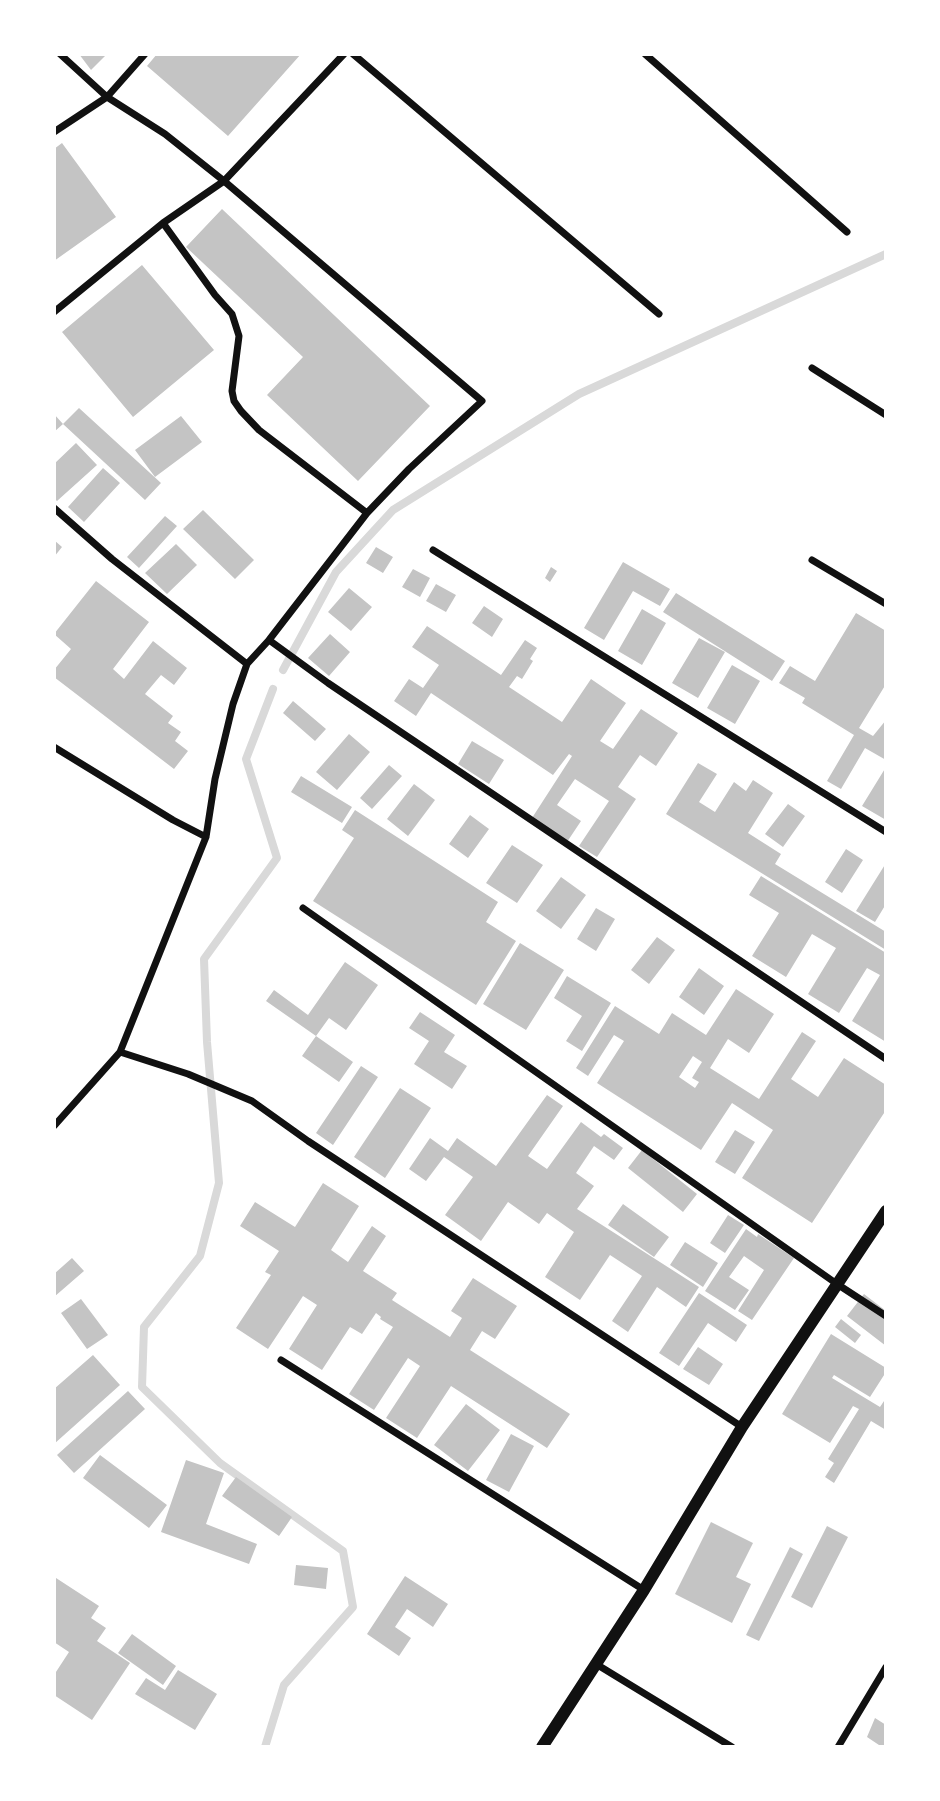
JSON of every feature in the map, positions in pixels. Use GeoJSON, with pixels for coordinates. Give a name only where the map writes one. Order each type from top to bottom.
{"type":"FeatureCollection","features":[{"type":"Feature","properties":{"kind":"street"},"geometry":{"type":"LineString","coordinates":[[54,1126],[120,1052],[206,837],[221,754],[233,704],[247,664],[269,640],[367,513],[409,469],[482,401],[224,181],[165,134],[107,97],[60,54]]}},
{"type":"Feature","properties":{"kind":"street"},"geometry":{"type":"LineString","coordinates":[[54,132],[107,97],[145,54]]}},
{"type":"Feature","properties":{"kind":"street"},"geometry":{"type":"LineString","coordinates":[[54,312],[163,223],[224,181],[344,54]]}},
{"type":"Feature","properties":{"kind":"street"},"geometry":{"type":"LineString","coordinates":[[354,54],[659,314]]}},
{"type":"Feature","properties":{"kind":"street"},"geometry":{"type":"LineString","coordinates":[[645,54],[847,232]]}},
{"type":"Feature","properties":{"kind":"street"},"geometry":{"type":"LineString","coordinates":[[163,223],[232,314],[239,336],[232,391],[234,401],[241,411],[259,430],[367,513]]}},
{"type":"Feature","properties":{"kind":"street"},"geometry":{"type":"LineString","coordinates":[[812,368],[886,415]]}},
{"type":"Feature","properties":{"kind":"street"},"geometry":{"type":"LineString","coordinates":[[54,508],[112,559],[247,664]]}},
{"type":"Feature","properties":{"kind":"street"},"geometry":{"type":"LineString","coordinates":[[433,550],[886,832]]}},
{"type":"Feature","properties":{"kind":"street"},"geometry":{"type":"LineString","coordinates":[[811,560],[886,604]]}},
{"type":"Feature","properties":{"kind":"street"},"geometry":{"type":"LineString","coordinates":[[269,640],[328,683],[886,1059]]}},
{"type":"Feature","properties":{"kind":"street"},"geometry":{"type":"LineString","coordinates":[[54,747],[173,820],[206,837]]}},
{"type":"Feature","properties":{"kind":"street"},"geometry":{"type":"LineString","coordinates":[[303,908],[886,1316]]}},
{"type":"Feature","properties":{"kind":"street"},"geometry":{"type":"LineString","coordinates":[[120,1052],[168,1067],[252,1101],[742,1427]]}},
{"type":"Feature","properties":{"kind":"street"},"geometry":{"type":"LineString","coordinates":[[542,1747],[644,1590],[742,1427],[886,1211]]}},
{"type":"Feature","properties":{"kind":"street"},"geometry":{"type":"LineString","coordinates":[[281,1360],[644,1590]]}},
{"type":"Feature","properties":{"kind":"street"},"geometry":{"type":"LineString","coordinates":[[596,1664],[732,1747]]}},
{"type":"Feature","properties":{"kind":"street"},"geometry":{"type":"LineString","coordinates":[[838,1747],[886,1667]]}},
{"type":"Feature","properties":{"kind":"building"},"geometry":{"type":"Polygon","coordinates":[[[79,54],[107,54],[91,70],[79,54]]]}},
{"type":"Feature","properties":{"kind":"building"},"geometry":{"type":"Polygon","coordinates":[[[157,54],[301,54],[228,136],[147,66],[157,54]]]}},
{"type":"Feature","properties":{"kind":"building"},"geometry":{"type":"Polygon","coordinates":[[[62,143],[116,217],[54,261],[54,149],[62,143]]]}},
{"type":"Feature","properties":{"kind":"building"},"geometry":{"type":"Polygon","coordinates":[[[222,209],[430,406],[358,481],[267,395],[303,357],[186,247],[222,209]]]}},
{"type":"Feature","properties":{"kind":"building"},"geometry":{"type":"Polygon","coordinates":[[[142,265],[214,350],[133,417],[62,332],[142,265]]]}},
{"type":"Feature","properties":{"kind":"building"},"geometry":{"type":"Polygon","coordinates":[[[79,408],[161,483],[145,500],[63,424],[79,408]]]}},
{"type":"Feature","properties":{"kind":"building"},"geometry":{"type":"Polygon","coordinates":[[[54,414],[63,424],[54,432],[54,414]]]}},
{"type":"Feature","properties":{"kind":"building"},"geometry":{"type":"Polygon","coordinates":[[[181,416],[202,442],[155,477],[135,450],[181,416]]]}},
{"type":"Feature","properties":{"kind":"building"},"geometry":{"type":"Polygon","coordinates":[[[76,443],[97,465],[57,501],[54,498],[54,464],[76,443]]]}},
{"type":"Feature","properties":{"kind":"building"},"geometry":{"type":"Polygon","coordinates":[[[103,468],[120,483],[84,522],[68,507],[103,468]]]}},
{"type":"Feature","properties":{"kind":"building"},"geometry":{"type":"Polygon","coordinates":[[[203,510],[254,560],[235,579],[183,529],[203,510]]]}},
{"type":"Feature","properties":{"kind":"building"},"geometry":{"type":"Polygon","coordinates":[[[165,516],[177,526],[139,568],[127,557],[165,516]]]}},
{"type":"Feature","properties":{"kind":"building"},"geometry":{"type":"Polygon","coordinates":[[[54,540],[62,547],[54,557],[54,540]]]}},
{"type":"Feature","properties":{"kind":"building"},"geometry":{"type":"Polygon","coordinates":[[[176,544],[197,565],[167,594],[145,573],[176,544]]]}},
{"type":"Feature","properties":{"kind":"building"},"geometry":{"type":"Polygon","coordinates":[[[376,547],[393,557],[383,573],[366,563],[376,547]]]}},
{"type":"Feature","properties":{"kind":"building"},"geometry":{"type":"Polygon","coordinates":[[[623,562],[670,589],[660,606],[633,591],[604,640],[584,628],[623,562]]]}},
{"type":"Feature","properties":{"kind":"building"},"geometry":{"type":"Polygon","coordinates":[[[551,567],[557,571],[550,582],[545,578],[551,567]]]}},
{"type":"Feature","properties":{"kind":"building"},"geometry":{"type":"Polygon","coordinates":[[[413,569],[430,578],[420,597],[402,587],[413,569]]]}},
{"type":"Feature","properties":{"kind":"building"},"geometry":{"type":"Polygon","coordinates":[[[96,581],[149,622],[113,669],[124,679],[153,641],[187,668],[174,685],[161,675],[145,694],[173,716],[168,723],[181,732],[175,741],[188,751],[174,769],[54,677],[54,670],[71,649],[54,634],[96,581]]]}},
{"type":"Feature","properties":{"kind":"building"},"geometry":{"type":"Polygon","coordinates":[[[436,584],[456,595],[446,612],[426,601],[436,584]]]}},
{"type":"Feature","properties":{"kind":"building"},"geometry":{"type":"Polygon","coordinates":[[[349,588],[372,607],[351,631],[328,612],[349,588]]]}},
{"type":"Feature","properties":{"kind":"building"},"geometry":{"type":"Polygon","coordinates":[[[676,593],[785,661],[772,681],[663,612],[676,593]]]}},
{"type":"Feature","properties":{"kind":"building"},"geometry":{"type":"Polygon","coordinates":[[[484,606],[503,619],[492,637],[472,623],[484,606]]]}},
{"type":"Feature","properties":{"kind":"building"},"geometry":{"type":"Polygon","coordinates":[[[642,609],[666,623],[642,665],[618,651],[642,609]]]}},
{"type":"Feature","properties":{"kind":"building"},"geometry":{"type":"Polygon","coordinates":[[[856,613],[886,631],[886,684],[859,728],[873,736],[886,720],[886,760],[865,748],[841,789],[827,781],[854,735],[802,703],[805,698],[779,683],[790,666],[815,681],[856,613]]]}},
{"type":"Feature","properties":{"kind":"building"},"geometry":{"type":"Polygon","coordinates":[[[427,626],[501,675],[525,640],[537,648],[522,679],[517,676],[509,687],[562,722],[591,679],[626,703],[600,741],[613,749],[641,709],[678,733],[656,766],[640,755],[618,787],[636,799],[597,857],[579,846],[609,801],[575,779],[557,805],[581,821],[567,842],[532,818],[572,756],[569,754],[553,775],[431,693],[416,716],[394,701],[409,679],[423,688],[439,665],[412,647],[427,626]]]}},
{"type":"Feature","properties":{"kind":"building"},"geometry":{"type":"Polygon","coordinates":[[[330,634],[350,652],[329,676],[308,658],[330,634]]]}},
{"type":"Feature","properties":{"kind":"building"},"geometry":{"type":"Polygon","coordinates":[[[699,638],[725,652],[698,698],[672,683],[699,638]]]}},
{"type":"Feature","properties":{"kind":"building"},"geometry":{"type":"Polygon","coordinates":[[[732,665],[760,681],[735,724],[707,708],[732,665]]]}},
{"type":"Feature","properties":{"kind":"building"},"geometry":{"type":"Polygon","coordinates":[[[293,701],[326,729],[315,741],[283,713],[293,701]]]}},
{"type":"Feature","properties":{"kind":"building"},"geometry":{"type":"Polygon","coordinates":[[[349,734],[370,752],[337,790],[316,772],[349,734]]]}},
{"type":"Feature","properties":{"kind":"building"},"geometry":{"type":"Polygon","coordinates":[[[472,741],[504,760],[489,784],[458,764],[472,741]]]}},
{"type":"Feature","properties":{"kind":"building"},"geometry":{"type":"Polygon","coordinates":[[[698,763],[717,774],[699,802],[715,812],[734,782],[746,791],[753,780],[773,793],[748,833],[781,854],[775,864],[886,932],[886,950],[666,814],[698,763]]]}},
{"type":"Feature","properties":{"kind":"building"},"geometry":{"type":"Polygon","coordinates":[[[389,765],[402,776],[372,809],[360,798],[389,765]]]}},
{"type":"Feature","properties":{"kind":"building"},"geometry":{"type":"Polygon","coordinates":[[[886,767],[886,820],[862,806],[886,767]]]}},
{"type":"Feature","properties":{"kind":"building"},"geometry":{"type":"Polygon","coordinates":[[[301,776],[352,807],[342,823],[291,792],[301,776]]]}},
{"type":"Feature","properties":{"kind":"building"},"geometry":{"type":"Polygon","coordinates":[[[414,784],[435,800],[408,836],[387,819],[414,784]]]}},
{"type":"Feature","properties":{"kind":"building"},"geometry":{"type":"Polygon","coordinates":[[[788,804],[805,816],[783,847],[765,834],[788,804]]]}},
{"type":"Feature","properties":{"kind":"building"},"geometry":{"type":"Polygon","coordinates":[[[355,810],[498,902],[486,922],[516,941],[476,1005],[313,901],[354,838],[342,830],[355,810]]]}},
{"type":"Feature","properties":{"kind":"building"},"geometry":{"type":"Polygon","coordinates":[[[470,815],[489,829],[468,858],[449,844],[470,815]]]}},
{"type":"Feature","properties":{"kind":"building"},"geometry":{"type":"Polygon","coordinates":[[[512,845],[543,865],[517,903],[486,883],[512,845]]]}},
{"type":"Feature","properties":{"kind":"building"},"geometry":{"type":"Polygon","coordinates":[[[846,849],[863,860],[842,893],[825,882],[846,849]]]}},
{"type":"Feature","properties":{"kind":"building"},"geometry":{"type":"Polygon","coordinates":[[[886,863],[886,904],[875,922],[856,911],[886,863]]]}},
{"type":"Feature","properties":{"kind":"building"},"geometry":{"type":"Polygon","coordinates":[[[761,876],[886,953],[886,1042],[852,1021],[880,975],[867,968],[839,1013],[808,994],[836,948],[812,934],[786,977],[752,956],[779,913],[749,895],[761,876]]]}},
{"type":"Feature","properties":{"kind":"building"},"geometry":{"type":"Polygon","coordinates":[[[561,877],[586,895],[561,929],[536,911],[561,877]]]}},
{"type":"Feature","properties":{"kind":"building"},"geometry":{"type":"Polygon","coordinates":[[[596,908],[615,919],[596,951],[577,939],[596,908]]]}},
{"type":"Feature","properties":{"kind":"building"},"geometry":{"type":"Polygon","coordinates":[[[657,937],[675,950],[649,984],[631,970],[657,937]]]}},
{"type":"Feature","properties":{"kind":"building"},"geometry":{"type":"Polygon","coordinates":[[[520,943],[564,970],[526,1030],[483,1004],[520,943]]]}},
{"type":"Feature","properties":{"kind":"building"},"geometry":{"type":"Polygon","coordinates":[[[345,962],[378,985],[346,1030],[329,1018],[316,1036],[266,1001],[274,990],[308,1015],[345,962]]]}},
{"type":"Feature","properties":{"kind":"building"},"geometry":{"type":"Polygon","coordinates":[[[699,968],[724,986],[704,1015],[679,997],[699,968]]]}},
{"type":"Feature","properties":{"kind":"building"},"geometry":{"type":"Polygon","coordinates":[[[567,976],[611,1003],[582,1051],[566,1041],[582,1016],[554,998],[567,976]]]}},
{"type":"Feature","properties":{"kind":"building"},"geometry":{"type":"Polygon","coordinates":[[[736,989],[774,1014],[749,1053],[728,1039],[710,1068],[759,1099],[802,1032],[816,1041],[791,1079],[818,1097],[844,1058],[886,1085],[886,1110],[812,1223],[742,1178],[773,1130],[732,1103],[701,1150],[597,1083],[624,1041],[614,1035],[588,1076],[576,1068],[615,1006],[659,1034],[672,1013],[706,1035],[736,989]],[[693,1056],[679,1077],[695,1088],[699,1082],[692,1078],[702,1062],[693,1056]]]}},
{"type":"Feature","properties":{"kind":"building"},"geometry":{"type":"Polygon","coordinates":[[[420,1012],[455,1035],[444,1052],[467,1066],[452,1089],[414,1064],[429,1041],[409,1028],[420,1012]]]}},
{"type":"Feature","properties":{"kind":"building"},"geometry":{"type":"Polygon","coordinates":[[[316,1036],[353,1062],[339,1082],[302,1056],[316,1036]]]}},
{"type":"Feature","properties":{"kind":"building"},"geometry":{"type":"Polygon","coordinates":[[[361,1066],[378,1077],[333,1145],[316,1133],[361,1066]]]}},
{"type":"Feature","properties":{"kind":"building"},"geometry":{"type":"Polygon","coordinates":[[[400,1088],[431,1108],[385,1178],[354,1157],[400,1088]]]}},
{"type":"Feature","properties":{"kind":"building"},"geometry":{"type":"Polygon","coordinates":[[[547,1095],[563,1106],[528,1156],[547,1169],[581,1122],[601,1137],[604,1134],[623,1148],[614,1160],[594,1146],[576,1173],[594,1186],[577,1209],[699,1287],[686,1307],[657,1287],[628,1332],[612,1321],[642,1276],[610,1255],[580,1300],[545,1277],[574,1232],[547,1213],[539,1224],[508,1202],[481,1241],[445,1215],[473,1177],[444,1157],[426,1181],[409,1169],[430,1138],[448,1151],[457,1138],[496,1166],[547,1095]]]}},
{"type":"Feature","properties":{"kind":"building"},"geometry":{"type":"Polygon","coordinates":[[[735,1130],[755,1142],[735,1174],[715,1162],[735,1130]]]}},
{"type":"Feature","properties":{"kind":"building"},"geometry":{"type":"Polygon","coordinates":[[[642,1150],[697,1194],[683,1212],[628,1168],[642,1150]]]}},
{"type":"Feature","properties":{"kind":"building"},"geometry":{"type":"Polygon","coordinates":[[[323,1183],[359,1206],[331,1250],[348,1262],[372,1226],[386,1236],[363,1271],[397,1293],[392,1300],[450,1337],[462,1318],[451,1311],[473,1278],[517,1306],[495,1339],[482,1331],[470,1350],[570,1414],[547,1448],[451,1386],[417,1438],[386,1418],[420,1366],[408,1358],[374,1410],[349,1394],[393,1327],[376,1313],[362,1334],[350,1327],[322,1370],[289,1349],[317,1305],[303,1296],[268,1349],[236,1328],[271,1275],[265,1272],[279,1251],[240,1226],[255,1202],[295,1227],[323,1183]]]}},
{"type":"Feature","properties":{"kind":"building"},"geometry":{"type":"Polygon","coordinates":[[[623,1204],[669,1237],[654,1257],[608,1225],[623,1204]]]}},
{"type":"Feature","properties":{"kind":"building"},"geometry":{"type":"Polygon","coordinates":[[[728,1215],[744,1225],[725,1253],[710,1243],[728,1215]]]}},
{"type":"Feature","properties":{"kind":"building"},"geometry":{"type":"Polygon","coordinates":[[[746,1229],[794,1258],[752,1320],[738,1311],[764,1270],[744,1256],[729,1277],[749,1290],[735,1310],[705,1291],[746,1229]]]}},
{"type":"Feature","properties":{"kind":"building"},"geometry":{"type":"Polygon","coordinates":[[[685,1242],[718,1263],[703,1287],[670,1265],[685,1242]]]}},
{"type":"Feature","properties":{"kind":"building"},"geometry":{"type":"Polygon","coordinates":[[[72,1258],[84,1271],[54,1297],[54,1274],[72,1258]]]}},
{"type":"Feature","properties":{"kind":"building"},"geometry":{"type":"Polygon","coordinates":[[[699,1293],[747,1325],[736,1342],[708,1323],[679,1366],[659,1353],[699,1293]]]}},
{"type":"Feature","properties":{"kind":"building"},"geometry":{"type":"Polygon","coordinates":[[[864,1294],[886,1311],[886,1346],[847,1316],[864,1294]]]}},
{"type":"Feature","properties":{"kind":"building"},"geometry":{"type":"Polygon","coordinates":[[[81,1299],[108,1335],[87,1349],[61,1313],[81,1299]]]}},
{"type":"Feature","properties":{"kind":"building"},"geometry":{"type":"Polygon","coordinates":[[[841,1319],[861,1335],[855,1343],[835,1327],[841,1319]]]}},
{"type":"Feature","properties":{"kind":"building"},"geometry":{"type":"Polygon","coordinates":[[[831,1334],[886,1368],[870,1397],[834,1375],[832,1378],[880,1407],[886,1398],[886,1430],[871,1421],[834,1483],[825,1477],[834,1463],[828,1459],[859,1409],[853,1406],[830,1443],[782,1414],[831,1334]]]}},
{"type":"Feature","properties":{"kind":"building"},"geometry":{"type":"Polygon","coordinates":[[[698,1347],[723,1364],[709,1385],[683,1369],[698,1347]]]}},
{"type":"Feature","properties":{"kind":"building"},"geometry":{"type":"Polygon","coordinates":[[[93,1355],[120,1385],[54,1444],[54,1389],[93,1355]]]}},
{"type":"Feature","properties":{"kind":"building"},"geometry":{"type":"Polygon","coordinates":[[[128,1391],[145,1409],[74,1473],[57,1455],[128,1391]]]}},
{"type":"Feature","properties":{"kind":"building"},"geometry":{"type":"Polygon","coordinates":[[[466,1404],[500,1430],[468,1471],[434,1445],[466,1404]]]}},
{"type":"Feature","properties":{"kind":"building"},"geometry":{"type":"Polygon","coordinates":[[[511,1434],[534,1446],[509,1492],[486,1480],[511,1434]]]}},
{"type":"Feature","properties":{"kind":"building"},"geometry":{"type":"Polygon","coordinates":[[[100,1455],[167,1505],[149,1528],[83,1478],[100,1455]]]}},
{"type":"Feature","properties":{"kind":"building"},"geometry":{"type":"Polygon","coordinates":[[[186,1460],[224,1473],[206,1524],[257,1544],[249,1564],[161,1532],[186,1460]]]}},
{"type":"Feature","properties":{"kind":"building"},"geometry":{"type":"Polygon","coordinates":[[[236,1477],[292,1517],[279,1536],[222,1496],[236,1477]]]}},
{"type":"Feature","properties":{"kind":"building"},"geometry":{"type":"Polygon","coordinates":[[[711,1522],[753,1543],[736,1577],[751,1584],[732,1623],[675,1594],[711,1522]]]}},
{"type":"Feature","properties":{"kind":"building"},"geometry":{"type":"Polygon","coordinates":[[[827,1526],[848,1537],[812,1608],[791,1597],[827,1526]]]}},
{"type":"Feature","properties":{"kind":"building"},"geometry":{"type":"Polygon","coordinates":[[[790,1547],[803,1554],[759,1641],[746,1635],[790,1547]]]}},
{"type":"Feature","properties":{"kind":"building"},"geometry":{"type":"Polygon","coordinates":[[[296,1565],[328,1568],[326,1589],[294,1585],[296,1565]]]}},
{"type":"Feature","properties":{"kind":"building"},"geometry":{"type":"Polygon","coordinates":[[[405,1576],[448,1604],[433,1627],[407,1609],[395,1627],[411,1638],[399,1656],[367,1634],[405,1576]]]}},
{"type":"Feature","properties":{"kind":"building"},"geometry":{"type":"Polygon","coordinates":[[[56,1578],[99,1606],[91,1618],[106,1628],[97,1641],[130,1663],[92,1720],[54,1695],[54,1675],[69,1652],[54,1642],[56,1578]]]}},
{"type":"Feature","properties":{"kind":"building"},"geometry":{"type":"Polygon","coordinates":[[[132,1634],[176,1666],[163,1685],[118,1653],[132,1634]]]}},
{"type":"Feature","properties":{"kind":"building"},"geometry":{"type":"Polygon","coordinates":[[[178,1670],[217,1694],[195,1730],[135,1694],[146,1678],[165,1690],[178,1670]]]}},
{"type":"Feature","properties":{"kind":"building"},"geometry":{"type":"Polygon","coordinates":[[[875,1718],[886,1725],[886,1747],[867,1737],[875,1718]]]}},
{"type":"Feature","properties":{"kind":"waterway"},"geometry":{"type":"LineString","coordinates":[[283,670],[336,572],[393,510],[579,394],[886,254]]}},
{"type":"Feature","properties":{"kind":"waterway"},"geometry":{"type":"LineString","coordinates":[[265,1747],[284,1685],[353,1607],[343,1551],[220,1463],[142,1387],[144,1327],[200,1256],[219,1183],[207,1042],[204,959],[277,858],[246,759],[273,689]]}}]}
